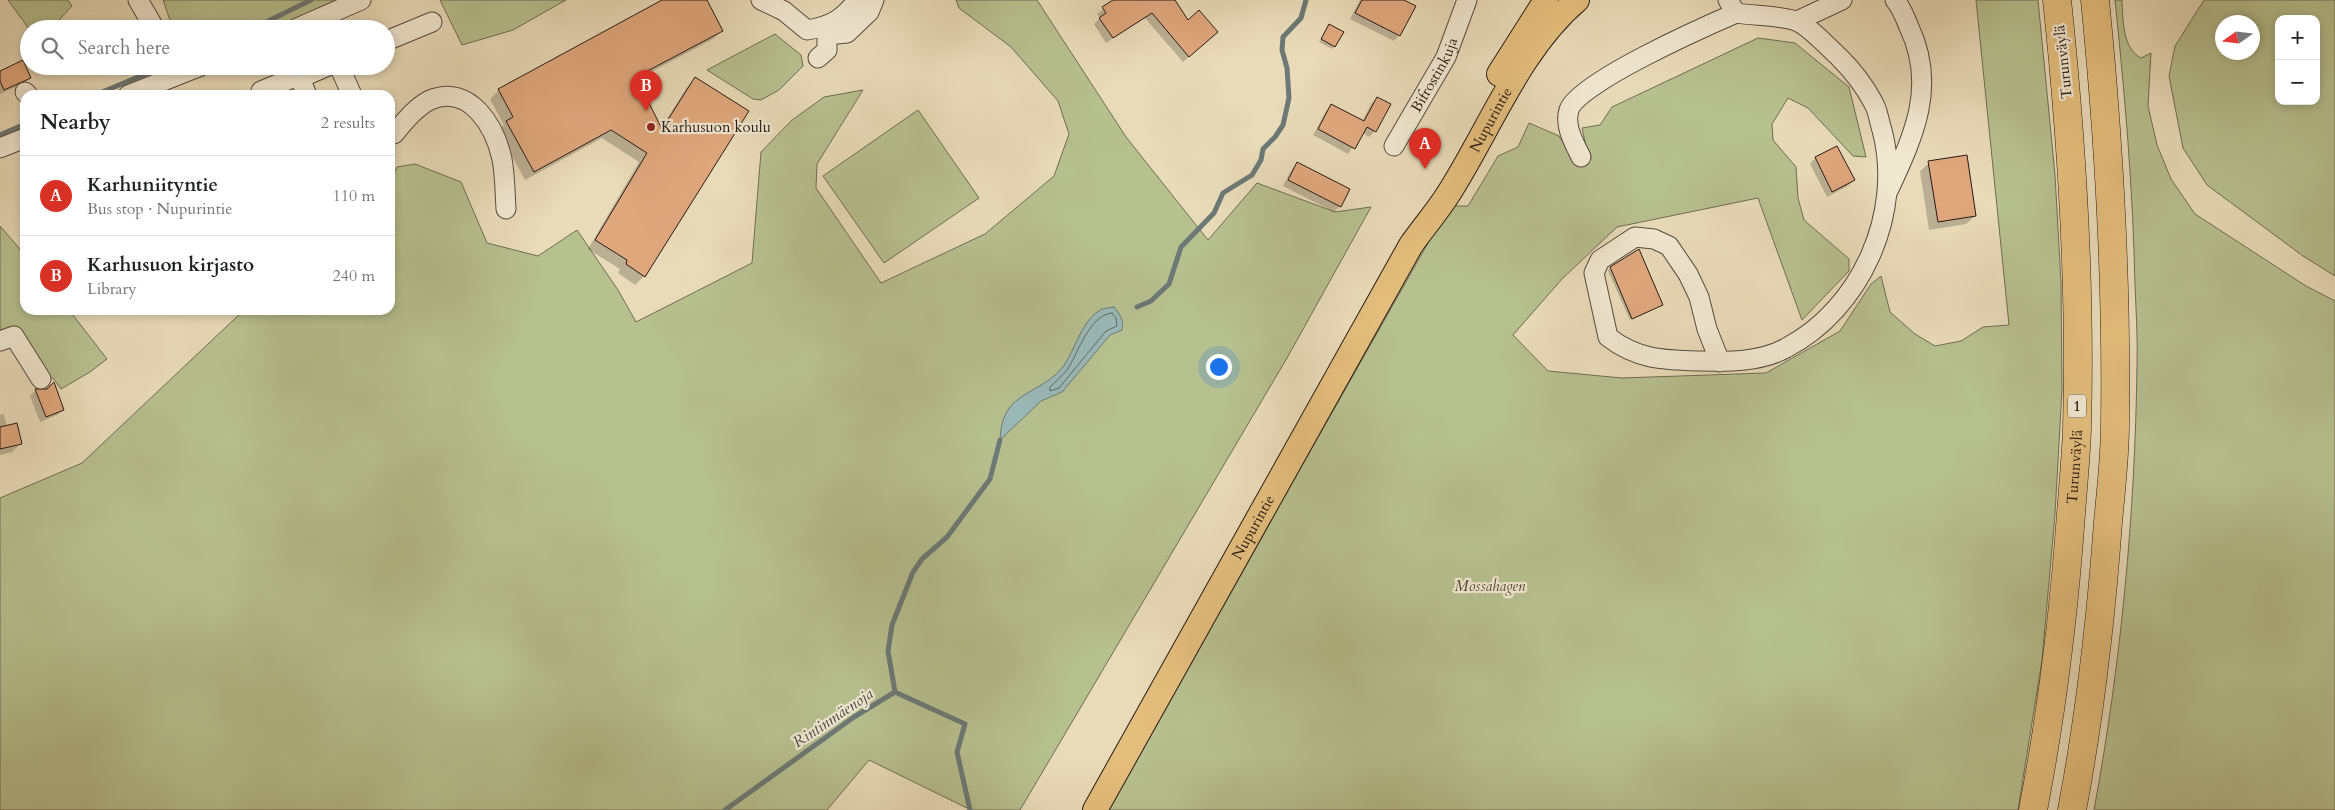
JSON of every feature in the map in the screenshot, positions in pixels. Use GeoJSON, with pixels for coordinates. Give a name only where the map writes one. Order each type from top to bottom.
{"type":"FeatureCollection","features":[{"type":"Feature","properties":{"kind":"highway","name":"Turunväylä"},"geometry":{"type":"LineString","coordinates":[[2033,810],[2047,740],[2067,574],[2077,430],[2077,291],[2071,137],[2057,0]]}},
{"type":"Feature","properties":{"kind":"highway"},"geometry":{"type":"LineString","coordinates":[[2072,810],[2084,743],[2104,578],[2115,426],[2114,290],[2107,116],[2095,0]]}},
{"type":"Feature","properties":{"kind":"main road","name":"Nupurintie"},"geometry":{"type":"LineString","coordinates":[[1411,244],[1433,190],[1493,85],[1546,0]]}},
{"type":"Feature","properties":{"kind":"main road","name":"Nupurintie"},"geometry":{"type":"LineString","coordinates":[[1094,810],[1411,244],[1447,195],[1506,91],[1557,17],[1577,0]]}},
{"type":"Feature","properties":{"kind":"street"},"geometry":{"type":"LineString","coordinates":[[138,0],[149,15]]}},
{"type":"Feature","properties":{"kind":"street"},"geometry":{"type":"LineString","coordinates":[[328,20],[360,0]]}},
{"type":"Feature","properties":{"kind":"street"},"geometry":{"type":"LineString","coordinates":[[761,0],[784,12],[807,30],[827,27],[847,13],[858,0]]}},
{"type":"Feature","properties":{"kind":"street"},"geometry":{"type":"LineString","coordinates":[[827,27],[837,34],[847,34],[869,12],[874,0]]}},
{"type":"Feature","properties":{"kind":"street","name":"Bifrostinkuja"},"geometry":{"type":"LineString","coordinates":[[1394,146],[1446,57],[1467,0]]}},
{"type":"Feature","properties":{"kind":"street"},"geometry":{"type":"LineString","coordinates":[[1797,21],[1842,0]]}},
{"type":"Feature","properties":{"kind":"street"},"geometry":{"type":"LineString","coordinates":[[1720,362],[1707,329],[1699,297],[1688,274],[1669,246],[1654,239],[1635,237],[1600,260],[1594,273],[1608,337],[1623,349],[1638,355],[1674,361],[1720,362],[1753,359],[1784,349],[1817,328],[1847,298],[1863,272],[1878,234],[1888,192],[1913,138],[1923,88],[1916,42],[1895,0]]}},
{"type":"Feature","properties":{"kind":"street"},"geometry":{"type":"LineString","coordinates":[[1581,157],[1567,121],[1569,110],[1578,96],[1623,68],[1682,38],[1732,6],[1797,21],[1827,45],[1856,74],[1874,103],[1886,145],[1888,192]]}},
{"type":"Feature","properties":{"kind":"street"},"geometry":{"type":"LineString","coordinates":[[395,37],[432,22]]}},
{"type":"Feature","properties":{"kind":"street"},"geometry":{"type":"LineString","coordinates":[[818,58],[827,50],[827,27]]}},
{"type":"Feature","properties":{"kind":"street"},"geometry":{"type":"LineString","coordinates":[[139,90],[170,75]]}},
{"type":"Feature","properties":{"kind":"street"},"geometry":{"type":"LineString","coordinates":[[264,90],[290,79],[303,87],[317,75]]}},
{"type":"Feature","properties":{"kind":"street"},"geometry":{"type":"LineString","coordinates":[[343,75],[350,90]]}},
{"type":"Feature","properties":{"kind":"street"},"geometry":{"type":"LineString","coordinates":[[395,133],[406,119],[430,100],[444,96],[456,96],[480,110],[489,124],[502,159],[506,209]]}},
{"type":"Feature","properties":{"kind":"street"},"geometry":{"type":"LineString","coordinates":[[0,148],[20,140]]}},
{"type":"Feature","properties":{"kind":"street"},"geometry":{"type":"LineString","coordinates":[[0,342],[14,336],[41,379]]}},
{"type":"Feature","properties":{"kind":"green space"},"geometry":{"type":"Polygon","coordinates":[[[8,0],[68,0],[72,6],[59,20],[22,20],[8,0]]]}},
{"type":"Feature","properties":{"kind":"green space"},"geometry":{"type":"Polygon","coordinates":[[[163,0],[338,0],[292,20],[170,20],[163,0]]]}},
{"type":"Feature","properties":{"kind":"green space"},"geometry":{"type":"Polygon","coordinates":[[[440,0],[566,0],[513,30],[462,45],[440,0]]]}},
{"type":"Feature","properties":{"kind":"green space"},"geometry":{"type":"Polygon","coordinates":[[[956,0],[1037,0],[1126,137],[1208,240],[1257,183],[1335,212],[1371,207],[1287,358],[1020,810],[971,810],[869,760],[827,810],[0,810],[0,498],[82,463],[239,315],[395,315],[395,171],[397,167],[415,164],[461,182],[487,243],[538,256],[577,230],[618,290],[636,322],[752,263],[761,152],[791,121],[824,97],[863,90],[817,164],[816,188],[881,283],[985,234],[1054,176],[1069,134],[1058,101],[1011,47],[959,8],[956,0]]]}},
{"type":"Feature","properties":{"kind":"green space","name":"Mossahagen"},"geometry":{"type":"Polygon","coordinates":[[[1976,0],[2038,0],[2055,175],[2061,282],[2062,390],[2055,514],[2042,660],[2018,810],[1107,810],[1449,206],[1468,206],[1498,156],[1518,147],[1529,123],[1559,136],[1575,163],[1588,156],[1582,128],[1600,125],[1612,107],[1758,38],[1795,43],[1849,87],[1866,157],[1853,156],[1808,108],[1788,98],[1772,124],[1773,140],[1796,167],[1798,198],[1804,220],[1849,259],[1849,271],[1802,320],[1758,198],[1617,227],[1562,279],[1513,335],[1548,371],[1622,378],[1766,373],[1840,331],[1871,284],[1881,276],[1890,312],[1915,334],[1935,346],[1961,341],[1983,327],[2009,325],[1976,0]]]}},
{"type":"Feature","properties":{"kind":"green space"},"geometry":{"type":"Polygon","coordinates":[[[2115,0],[2122,0],[2125,32],[2130,47],[2141,58],[2151,53],[2148,106],[2157,145],[2171,179],[2195,214],[2306,286],[2335,301],[2335,810],[2094,810],[2104,755],[2119,645],[2130,534],[2136,423],[2137,347],[2132,214],[2115,0]]]}},
{"type":"Feature","properties":{"kind":"green space"},"geometry":{"type":"Polygon","coordinates":[[[2204,0],[2335,0],[2335,276],[2303,256],[2207,185],[2183,148],[2169,76],[2175,46],[2204,0]]]}},
{"type":"Feature","properties":{"kind":"green space"},"geometry":{"type":"Polygon","coordinates":[[[775,34],[801,55],[803,66],[779,90],[761,100],[753,99],[707,70],[775,34]]]}},
{"type":"Feature","properties":{"kind":"green space"},"geometry":{"type":"Polygon","coordinates":[[[918,110],[979,198],[884,263],[823,176],[918,110]]]}},
{"type":"Feature","properties":{"kind":"green space"},"geometry":{"type":"Polygon","coordinates":[[[0,226],[20,249],[20,315],[73,315],[107,359],[90,372],[61,389],[53,378],[48,379],[0,333],[0,226]]]}},
{"type":"Feature","properties":{"kind":"water"},"geometry":{"type":"Polygon","coordinates":[[[1114,307],[1121,318],[1122,330],[1110,335],[1062,392],[1041,401],[1000,440],[1005,415],[1015,401],[1050,379],[1062,368],[1083,329],[1093,315],[1102,309],[1114,307]]]}},
{"type":"Feature","properties":{"kind":"building"},"geometry":{"type":"Polygon","coordinates":[[[662,0],[707,0],[723,31],[636,77],[662,129],[695,77],[749,111],[645,277],[626,264],[627,260],[595,240],[647,153],[611,130],[534,172],[506,121],[513,117],[498,89],[662,0]]]}},
{"type":"Feature","properties":{"kind":"building"},"geometry":{"type":"Polygon","coordinates":[[[1113,0],[1175,0],[1188,20],[1199,10],[1218,32],[1189,57],[1152,13],[1113,38],[1099,18],[1106,13],[1102,7],[1113,0]]]}},
{"type":"Feature","properties":{"kind":"building"},"geometry":{"type":"Polygon","coordinates":[[[1362,0],[1404,0],[1416,6],[1400,36],[1355,13],[1362,0]]]}},
{"type":"Feature","properties":{"kind":"building"},"geometry":{"type":"Polygon","coordinates":[[[1329,24],[1344,32],[1335,47],[1321,39],[1329,24]]]}},
{"type":"Feature","properties":{"kind":"building"},"geometry":{"type":"Polygon","coordinates":[[[20,61],[20,75],[30,75],[31,78],[4,90],[0,81],[0,71],[20,61]]]}},
{"type":"Feature","properties":{"kind":"building"},"geometry":{"type":"Polygon","coordinates":[[[1377,97],[1391,104],[1376,132],[1367,127],[1355,149],[1318,129],[1331,104],[1364,121],[1377,97]]]}},
{"type":"Feature","properties":{"kind":"building"},"geometry":{"type":"Polygon","coordinates":[[[1837,146],[1855,180],[1832,192],[1815,157],[1837,146]]]}},
{"type":"Feature","properties":{"kind":"building"},"geometry":{"type":"Polygon","coordinates":[[[1967,155],[1976,216],[1938,222],[1928,161],[1967,155]]]}},
{"type":"Feature","properties":{"kind":"building"},"geometry":{"type":"Polygon","coordinates":[[[1297,162],[1350,189],[1341,207],[1288,180],[1297,162]]]}},
{"type":"Feature","properties":{"kind":"building"},"geometry":{"type":"Polygon","coordinates":[[[1639,249],[1663,305],[1632,319],[1610,267],[1639,249]]]}},
{"type":"Feature","properties":{"kind":"building"},"geometry":{"type":"Polygon","coordinates":[[[54,382],[64,410],[46,417],[35,389],[47,389],[54,382]]]}},
{"type":"Feature","properties":{"kind":"building"},"geometry":{"type":"Polygon","coordinates":[[[17,423],[22,444],[0,449],[0,427],[17,423]]]}},
{"type":"Feature","properties":{"kind":"waterway"},"geometry":{"type":"LineString","coordinates":[[270,20],[311,0]]}},
{"type":"Feature","properties":{"kind":"waterway","name":"Rintinmäenoja"},"geometry":{"type":"LineString","coordinates":[[1137,307],[1151,301],[1169,284],[1181,247],[1214,213],[1223,193],[1252,175],[1261,160],[1263,149],[1275,137],[1283,125],[1289,98],[1287,68],[1282,50],[1283,37],[1301,18],[1306,0]]}},
{"type":"Feature","properties":{"kind":"waterway"},"geometry":{"type":"LineString","coordinates":[[107,90],[143,75]]}},
{"type":"Feature","properties":{"kind":"waterway"},"geometry":{"type":"LineString","coordinates":[[0,135],[20,126]]}},
{"type":"Feature","properties":{"kind":"waterway","name":"Rintinmäenoja"},"geometry":{"type":"LineString","coordinates":[[895,692],[888,651],[892,625],[913,572],[922,559],[947,537],[990,479],[1000,440]]}},
{"type":"Feature","properties":{"kind":"waterway"},"geometry":{"type":"LineString","coordinates":[[895,692],[965,724],[957,752],[970,810]]}},
{"type":"Feature","properties":{"kind":"waterway","name":"Rintinmäenoja"},"geometry":{"type":"LineString","coordinates":[[725,810],[854,717],[895,692]]}},
{"type":"Feature","properties":{"kind":"place","name":"Karhusuon kirjasto"},"geometry":{"type":"Point","coordinates":[646,111]}},
{"type":"Feature","properties":{"kind":"place","name":"Karhusuon koulu"},"geometry":{"type":"Point","coordinates":[651,127]}},
{"type":"Feature","properties":{"kind":"place","name":"Karhuniityntie"},"geometry":{"type":"Point","coordinates":[1425,169]}}]}
